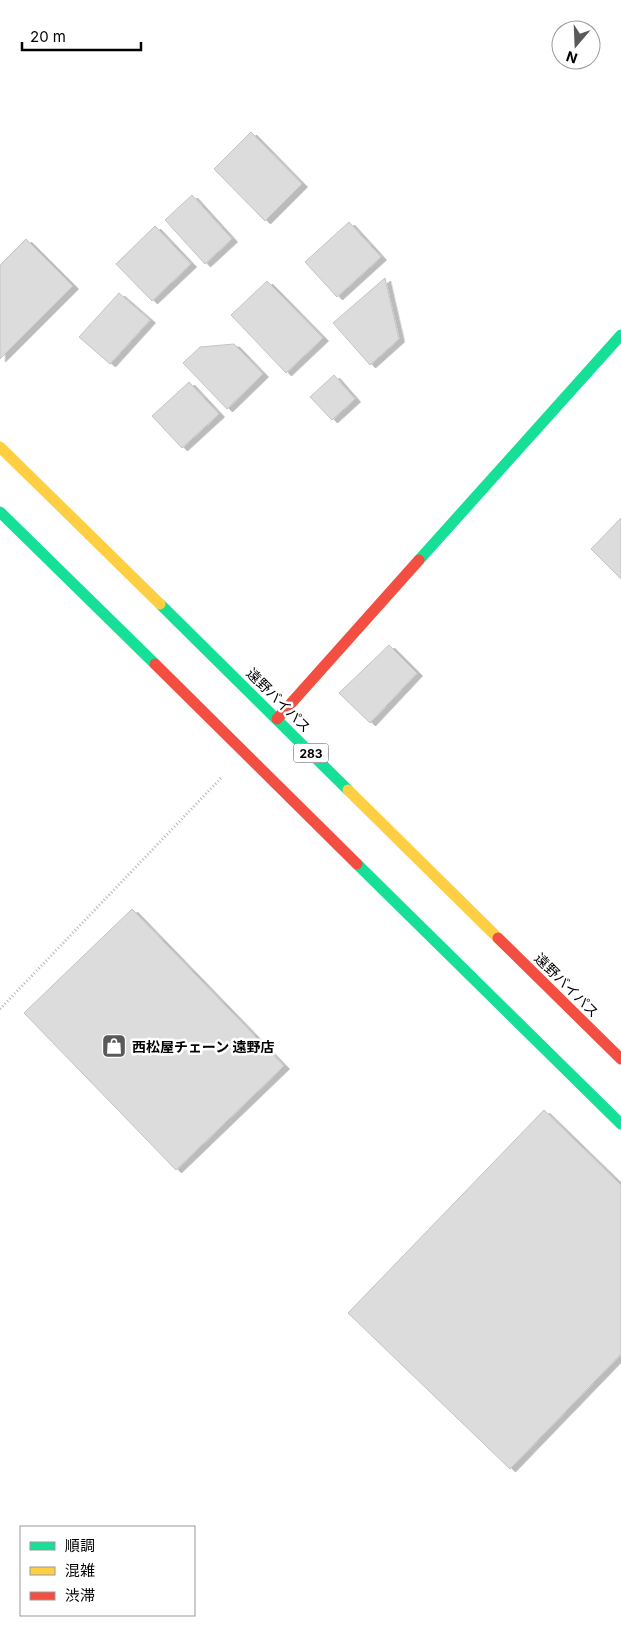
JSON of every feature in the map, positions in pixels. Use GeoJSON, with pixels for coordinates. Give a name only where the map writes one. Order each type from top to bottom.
{"type":"FeatureCollection","features":[{"type":"Feature","properties":{"kind":"main road"},"geometry":{"type":"LineString","coordinates":[[277,719],[621,335]]}},
{"type":"Feature","properties":{"kind":"main road","name":"遠野バイパス"},"geometry":{"type":"LineString","coordinates":[[0,447],[621,1059]]}},
{"type":"Feature","properties":{"kind":"main road"},"geometry":{"type":"LineString","coordinates":[[0,512],[621,1124]]}},
{"type":"Feature","properties":{"kind":"path"},"geometry":{"type":"LineString","coordinates":[[0,1009],[245,753]]}},
{"type":"Feature","properties":{"kind":"building"},"geometry":{"type":"Polygon","coordinates":[[[251,132],[302,184],[265,221],[214,169],[251,132]]]}},
{"type":"Feature","properties":{"kind":"building"},"geometry":{"type":"Polygon","coordinates":[[[192,195],[232,239],[205,264],[165,220],[192,195]]]}},
{"type":"Feature","properties":{"kind":"building"},"geometry":{"type":"Polygon","coordinates":[[[349,222],[381,257],[337,297],[305,262],[349,222]]]}},
{"type":"Feature","properties":{"kind":"building"},"geometry":{"type":"Polygon","coordinates":[[[155,226],[191,264],[152,301],[116,264],[155,226]]]}},
{"type":"Feature","properties":{"kind":"building"},"geometry":{"type":"Polygon","coordinates":[[[26,239],[73,286],[0,359],[0,265],[26,239]]]}},
{"type":"Feature","properties":{"kind":"building"},"geometry":{"type":"Polygon","coordinates":[[[385,278],[399,339],[370,365],[333,323],[385,278]]]}},
{"type":"Feature","properties":{"kind":"building"},"geometry":{"type":"Polygon","coordinates":[[[267,281],[323,338],[286,373],[231,315],[267,281]]]}},
{"type":"Feature","properties":{"kind":"building"},"geometry":{"type":"Polygon","coordinates":[[[119,293],[150,320],[110,364],[79,337],[119,293]]]}},
{"type":"Feature","properties":{"kind":"building"},"geometry":{"type":"Polygon","coordinates":[[[234,344],[263,374],[227,409],[183,363],[200,347],[234,344]]]}},
{"type":"Feature","properties":{"kind":"building"},"geometry":{"type":"Polygon","coordinates":[[[334,375],[355,399],[332,420],[310,397],[334,375]]]}},
{"type":"Feature","properties":{"kind":"building"},"geometry":{"type":"Polygon","coordinates":[[[189,382],[219,414],[182,448],[152,416],[189,382]]]}},
{"type":"Feature","properties":{"kind":"building"},"geometry":{"type":"Polygon","coordinates":[[[621,518],[621,579],[591,549],[621,518]]]}},
{"type":"Feature","properties":{"kind":"building"},"geometry":{"type":"Polygon","coordinates":[[[389,645],[417,673],[370,723],[339,693],[389,645]]]}},
{"type":"Feature","properties":{"kind":"building"},"geometry":{"type":"Polygon","coordinates":[[[132,909],[284,1066],[176,1170],[24,1013],[132,909]]]}},
{"type":"Feature","properties":{"kind":"building"},"geometry":{"type":"Polygon","coordinates":[[[544,1110],[621,1185],[621,1354],[510,1469],[348,1313],[544,1110]]]}},
{"type":"Feature","properties":{"kind":"traffic: fast"},"geometry":{"type":"LineString","coordinates":[[419,560],[621,335]]}},
{"type":"Feature","properties":{"kind":"traffic: fast"},"geometry":{"type":"LineString","coordinates":[[0,512],[155,664]]}},
{"type":"Feature","properties":{"kind":"traffic: fast"},"geometry":{"type":"LineString","coordinates":[[160,604],[348,790]]}},
{"type":"Feature","properties":{"kind":"traffic: fast"},"geometry":{"type":"LineString","coordinates":[[357,864],[621,1124]]}},
{"type":"Feature","properties":{"kind":"traffic: slow"},"geometry":{"type":"LineString","coordinates":[[0,447],[160,604]]}},
{"type":"Feature","properties":{"kind":"traffic: slow"},"geometry":{"type":"LineString","coordinates":[[348,790],[498,938]]}},
{"type":"Feature","properties":{"kind":"traffic: jam"},"geometry":{"type":"LineString","coordinates":[[277,719],[419,560]]}},
{"type":"Feature","properties":{"kind":"traffic: jam"},"geometry":{"type":"LineString","coordinates":[[155,664],[357,864]]}},
{"type":"Feature","properties":{"kind":"traffic: jam"},"geometry":{"type":"LineString","coordinates":[[498,938],[621,1059]]}},
{"type":"Feature","properties":{"kind":"place","name":"西松屋チェーン 遠野店"},"geometry":{"type":"Point","coordinates":[114,1046]}}]}
